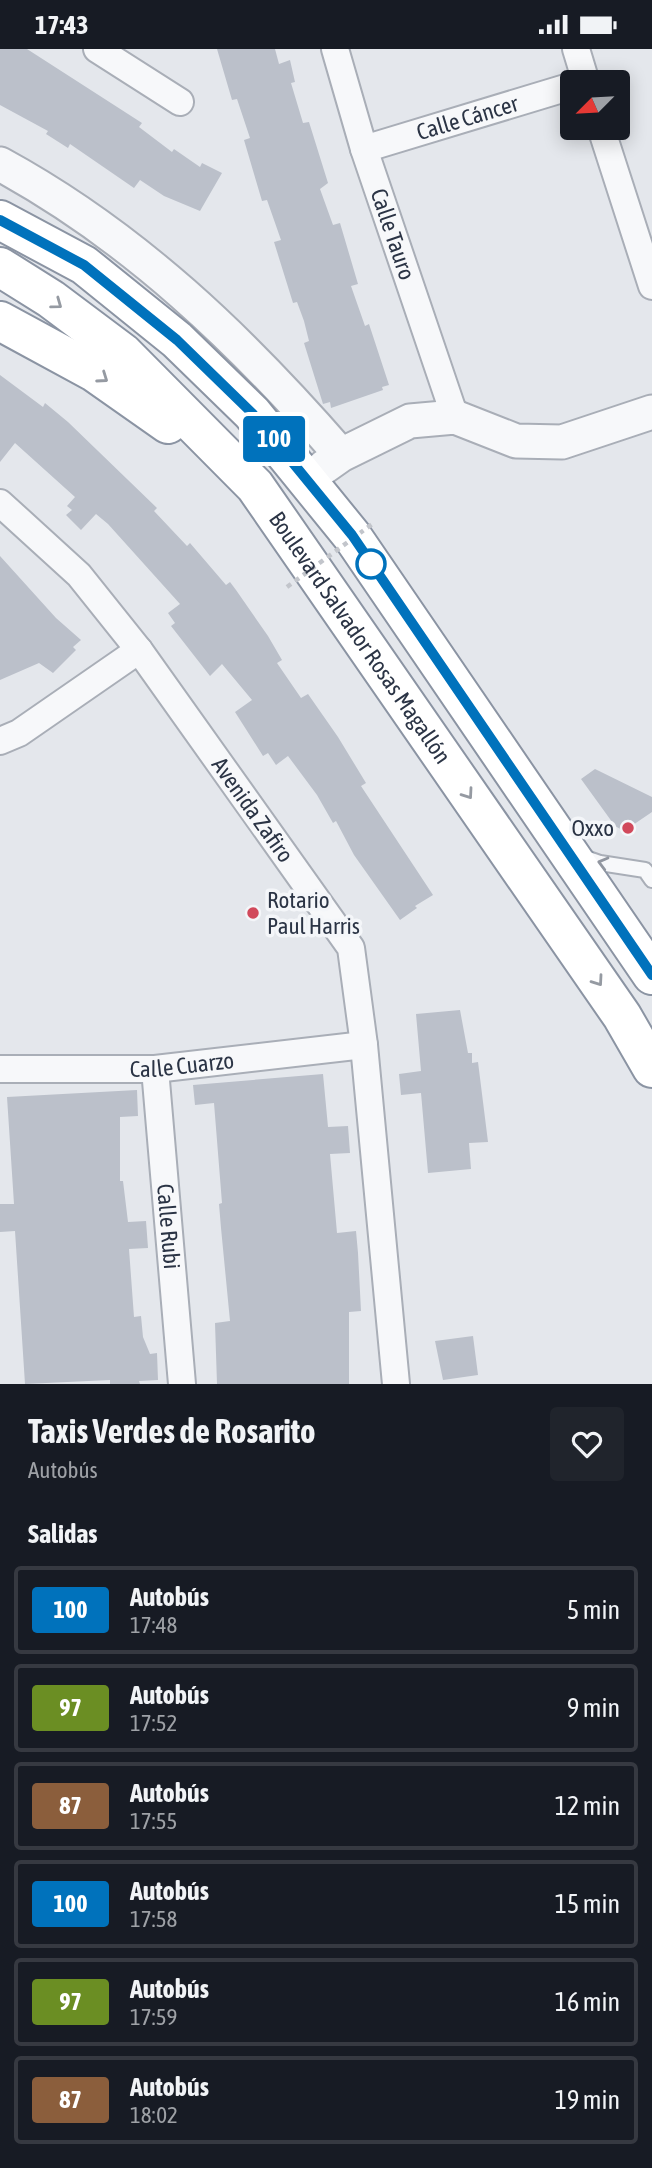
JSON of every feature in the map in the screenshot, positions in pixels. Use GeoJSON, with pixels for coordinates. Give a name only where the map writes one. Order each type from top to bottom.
{"type":"FeatureCollection","features":[{"type":"Feature","properties":{"kind":"highway"},"geometry":{"type":"LineString","coordinates":[[0,220],[84,265],[177,340],[252,413],[352,535],[652,975]]}},
{"type":"Feature","properties":{"kind":"highway","name":"Boulevard Salvador Rosas Magallón"},"geometry":{"type":"LineString","coordinates":[[0,267],[51,299],[123,353],[255,486],[622,1016],[652,1068]]}},
{"type":"Feature","properties":{"kind":"highway"},"geometry":{"type":"LineString","coordinates":[[0,321],[94,372],[255,486]]}},
{"type":"Feature","properties":{"kind":"highway"},"geometry":{"type":"LineString","coordinates":[[622,1016],[652,1052]]}},
{"type":"Feature","properties":{"kind":"street"},"geometry":{"type":"LineString","coordinates":[[97,49],[180,102]]}},
{"type":"Feature","properties":{"kind":"street","name":"Calle Tauro"},"geometry":{"type":"LineString","coordinates":[[335,49],[364,149],[455,417]]}},
{"type":"Feature","properties":{"kind":"street"},"geometry":{"type":"LineString","coordinates":[[576,49],[582,70]]}},
{"type":"Feature","properties":{"kind":"street","name":"Calle Cáncer"},"geometry":{"type":"LineString","coordinates":[[364,149],[560,90]]}},
{"type":"Feature","properties":{"kind":"street"},"geometry":{"type":"LineString","coordinates":[[605,140],[652,286]]}},
{"type":"Feature","properties":{"kind":"street"},"geometry":{"type":"LineString","coordinates":[[0,164],[45,188],[128,248],[194,302],[242,345],[341,455]]}},
{"type":"Feature","properties":{"kind":"street"},"geometry":{"type":"LineString","coordinates":[[308,479],[341,455],[410,421],[455,417],[516,441],[562,442],[652,412]]}},
{"type":"Feature","properties":{"kind":"street","name":"Avenida Zafiro"},"geometry":{"type":"LineString","coordinates":[[0,503],[79,575],[139,650],[351,947],[364,1045],[396,1384]]}},
{"type":"Feature","properties":{"kind":"street"},"geometry":{"type":"LineString","coordinates":[[0,741],[19,733],[139,650]]}},
{"type":"Feature","properties":{"kind":"street","name":"Calle Cuarzo"},"geometry":{"type":"LineString","coordinates":[[0,1069],[155,1069],[364,1045]]}},
{"type":"Feature","properties":{"kind":"street","name":"Calle Rubi"},"geometry":{"type":"LineString","coordinates":[[155,1069],[182,1384]]}},
{"type":"Feature","properties":{"kind":"lane"},"geometry":{"type":"LineString","coordinates":[[555,836],[581,856],[600,863],[645,870],[652,880]]}},
{"type":"Feature","properties":{"kind":"path"},"geometry":{"type":"LineString","coordinates":[[287,587],[374,521]]}},
{"type":"Feature","properties":{"kind":"building"},"geometry":{"type":"Polygon","coordinates":[[[0,49],[27,49],[142,123],[139,127],[172,152],[174,149],[200,167],[202,163],[222,173],[200,211],[164,196],[140,180],[134,188],[70,144],[68,148],[46,134],[48,131],[0,105],[0,49]]]}},
{"type":"Feature","properties":{"kind":"building"},"geometry":{"type":"Polygon","coordinates":[[[217,49],[275,49],[279,64],[290,60],[295,82],[291,83],[303,123],[309,122],[328,183],[320,189],[333,225],[340,223],[358,284],[351,286],[365,326],[369,324],[389,385],[382,387],[383,390],[331,408],[330,402],[323,404],[304,343],[309,341],[304,321],[297,302],[293,303],[274,242],[281,240],[267,200],[262,201],[244,140],[250,138],[237,99],[232,100],[217,49]]]}},
{"type":"Feature","properties":{"kind":"building"},"geometry":{"type":"Polygon","coordinates":[[[0,375],[43,407],[45,403],[68,422],[157,508],[154,511],[187,546],[190,543],[226,585],[230,582],[268,636],[282,660],[277,663],[301,698],[308,694],[338,737],[366,783],[361,786],[433,895],[415,906],[417,908],[400,920],[354,855],[336,821],[333,823],[317,795],[288,756],[276,765],[268,753],[263,756],[235,712],[252,700],[222,664],[210,676],[171,626],[175,623],[168,613],[180,604],[108,524],[96,514],[81,530],[66,515],[72,510],[67,506],[75,497],[15,443],[0,462],[0,375]]]}},
{"type":"Feature","properties":{"kind":"building"},"geometry":{"type":"Polygon","coordinates":[[[0,556],[56,618],[81,640],[73,647],[76,650],[53,673],[39,663],[0,680],[0,556]]]}},
{"type":"Feature","properties":{"kind":"building"},"geometry":{"type":"Polygon","coordinates":[[[595,769],[652,797],[652,812],[624,831],[615,826],[581,779],[595,769]]]}},
{"type":"Feature","properties":{"kind":"building"},"geometry":{"type":"Polygon","coordinates":[[[460,1010],[468,1053],[472,1053],[472,1063],[478,1062],[488,1142],[469,1143],[471,1169],[428,1173],[421,1093],[401,1095],[399,1074],[421,1071],[416,1014],[460,1010]]]}},
{"type":"Feature","properties":{"kind":"building"},"geometry":{"type":"Polygon","coordinates":[[[323,1074],[328,1127],[348,1126],[350,1153],[330,1154],[337,1233],[356,1231],[358,1253],[361,1311],[349,1312],[349,1384],[217,1384],[215,1323],[230,1321],[219,1204],[222,1203],[214,1103],[195,1105],[193,1085],[323,1074]]]}},
{"type":"Feature","properties":{"kind":"building"},"geometry":{"type":"Polygon","coordinates":[[[137,1090],[138,1116],[120,1117],[120,1181],[123,1181],[128,1222],[146,1221],[148,1248],[129,1249],[134,1317],[141,1316],[143,1337],[150,1354],[157,1353],[158,1380],[139,1381],[140,1384],[110,1384],[110,1380],[25,1384],[15,1231],[0,1232],[0,1204],[14,1204],[7,1097],[137,1090]]]}},
{"type":"Feature","properties":{"kind":"building"},"geometry":{"type":"Polygon","coordinates":[[[473,1336],[478,1375],[443,1380],[435,1341],[473,1336]]]}},
{"type":"Feature","properties":{"kind":"bus line","name":"100"},"geometry":{"type":"LineString","coordinates":[[0,220],[84,265],[177,340],[252,413],[352,535],[652,975]]}},
{"type":"Feature","properties":{"kind":"place","name":"Oxxo"},"geometry":{"type":"Point","coordinates":[628,828]}},
{"type":"Feature","properties":{"kind":"place","name":"Rotario Paul Harris"},"geometry":{"type":"Point","coordinates":[253,913]}}]}
